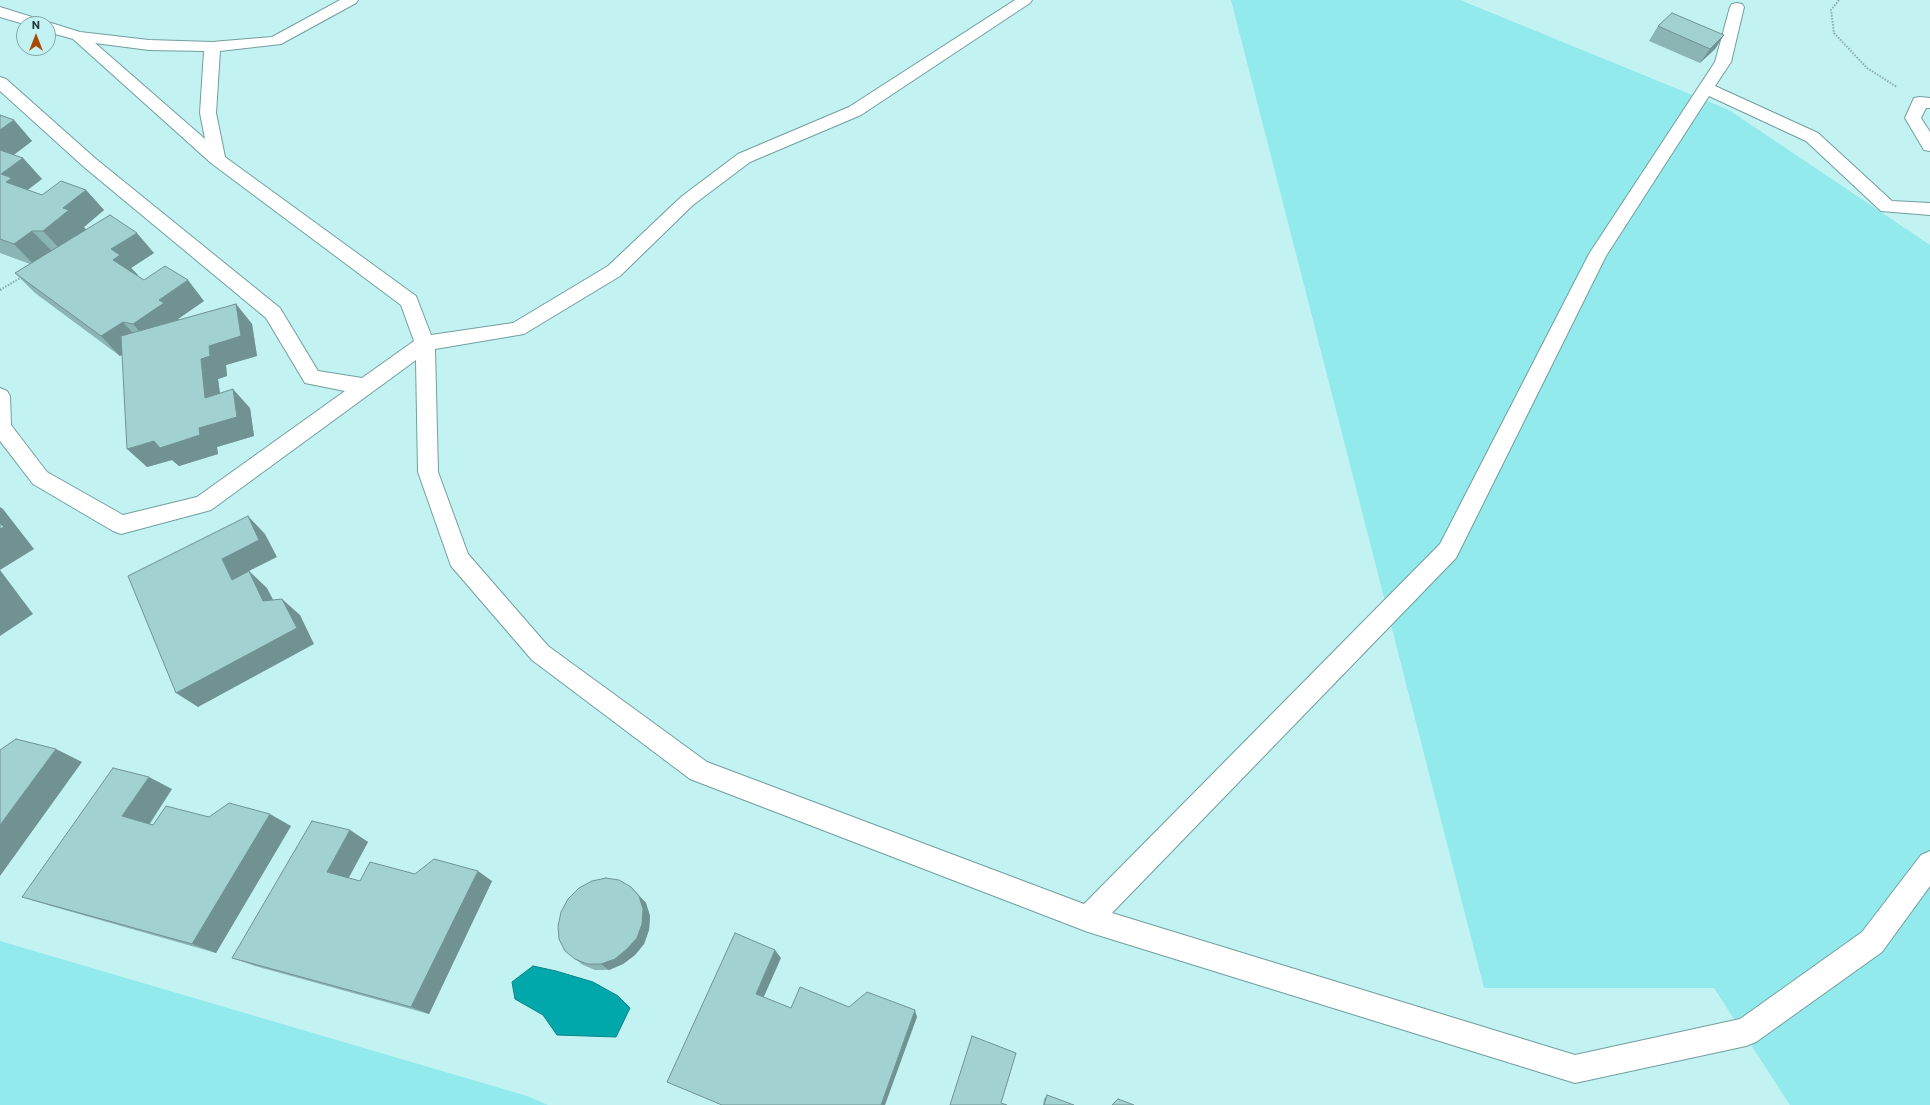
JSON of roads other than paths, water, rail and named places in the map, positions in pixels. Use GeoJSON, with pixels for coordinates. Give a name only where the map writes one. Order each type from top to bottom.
{"type":"FeatureCollection","features":[{"type":"Feature","properties":{"kind":"street"},"geometry":{"type":"LineString","coordinates":[[56,29],[78,36],[149,45],[212,47],[276,41],[351,0]]}},
{"type":"Feature","properties":{"kind":"street"},"geometry":{"type":"LineString","coordinates":[[0,396],[1,426],[40,478],[122,525],[203,504],[425,343],[517,329],[614,271],[687,201],[744,158],[855,110],[1025,0]]}},
{"type":"Feature","properties":{"kind":"street"},"geometry":{"type":"LineString","coordinates":[[1088,919],[1448,551],[1598,254],[1723,62],[1737,7]]}},
{"type":"Feature","properties":{"kind":"street"},"geometry":{"type":"LineString","coordinates":[[0,12],[16,17]]}},
{"type":"Feature","properties":{"kind":"street"},"geometry":{"type":"LineString","coordinates":[[78,36],[217,159],[409,301],[425,343],[428,472],[459,559],[540,653],[699,771],[1088,919],[1575,1069],[1746,1032],[1872,942],[1930,864]]}},
{"type":"Feature","properties":{"kind":"street"},"geometry":{"type":"LineString","coordinates":[[212,47],[208,113],[217,159]]}},
{"type":"Feature","properties":{"kind":"street"},"geometry":{"type":"LineString","coordinates":[[0,82],[90,163],[273,314],[312,378],[365,386]]}},
{"type":"Feature","properties":{"kind":"street"},"geometry":{"type":"LineString","coordinates":[[1706,88],[1812,137],[1886,207],[1930,209]]}},
{"type":"Feature","properties":{"kind":"street"},"geometry":{"type":"LineString","coordinates":[[1925,102],[1913,118],[1930,146]]}}]}
